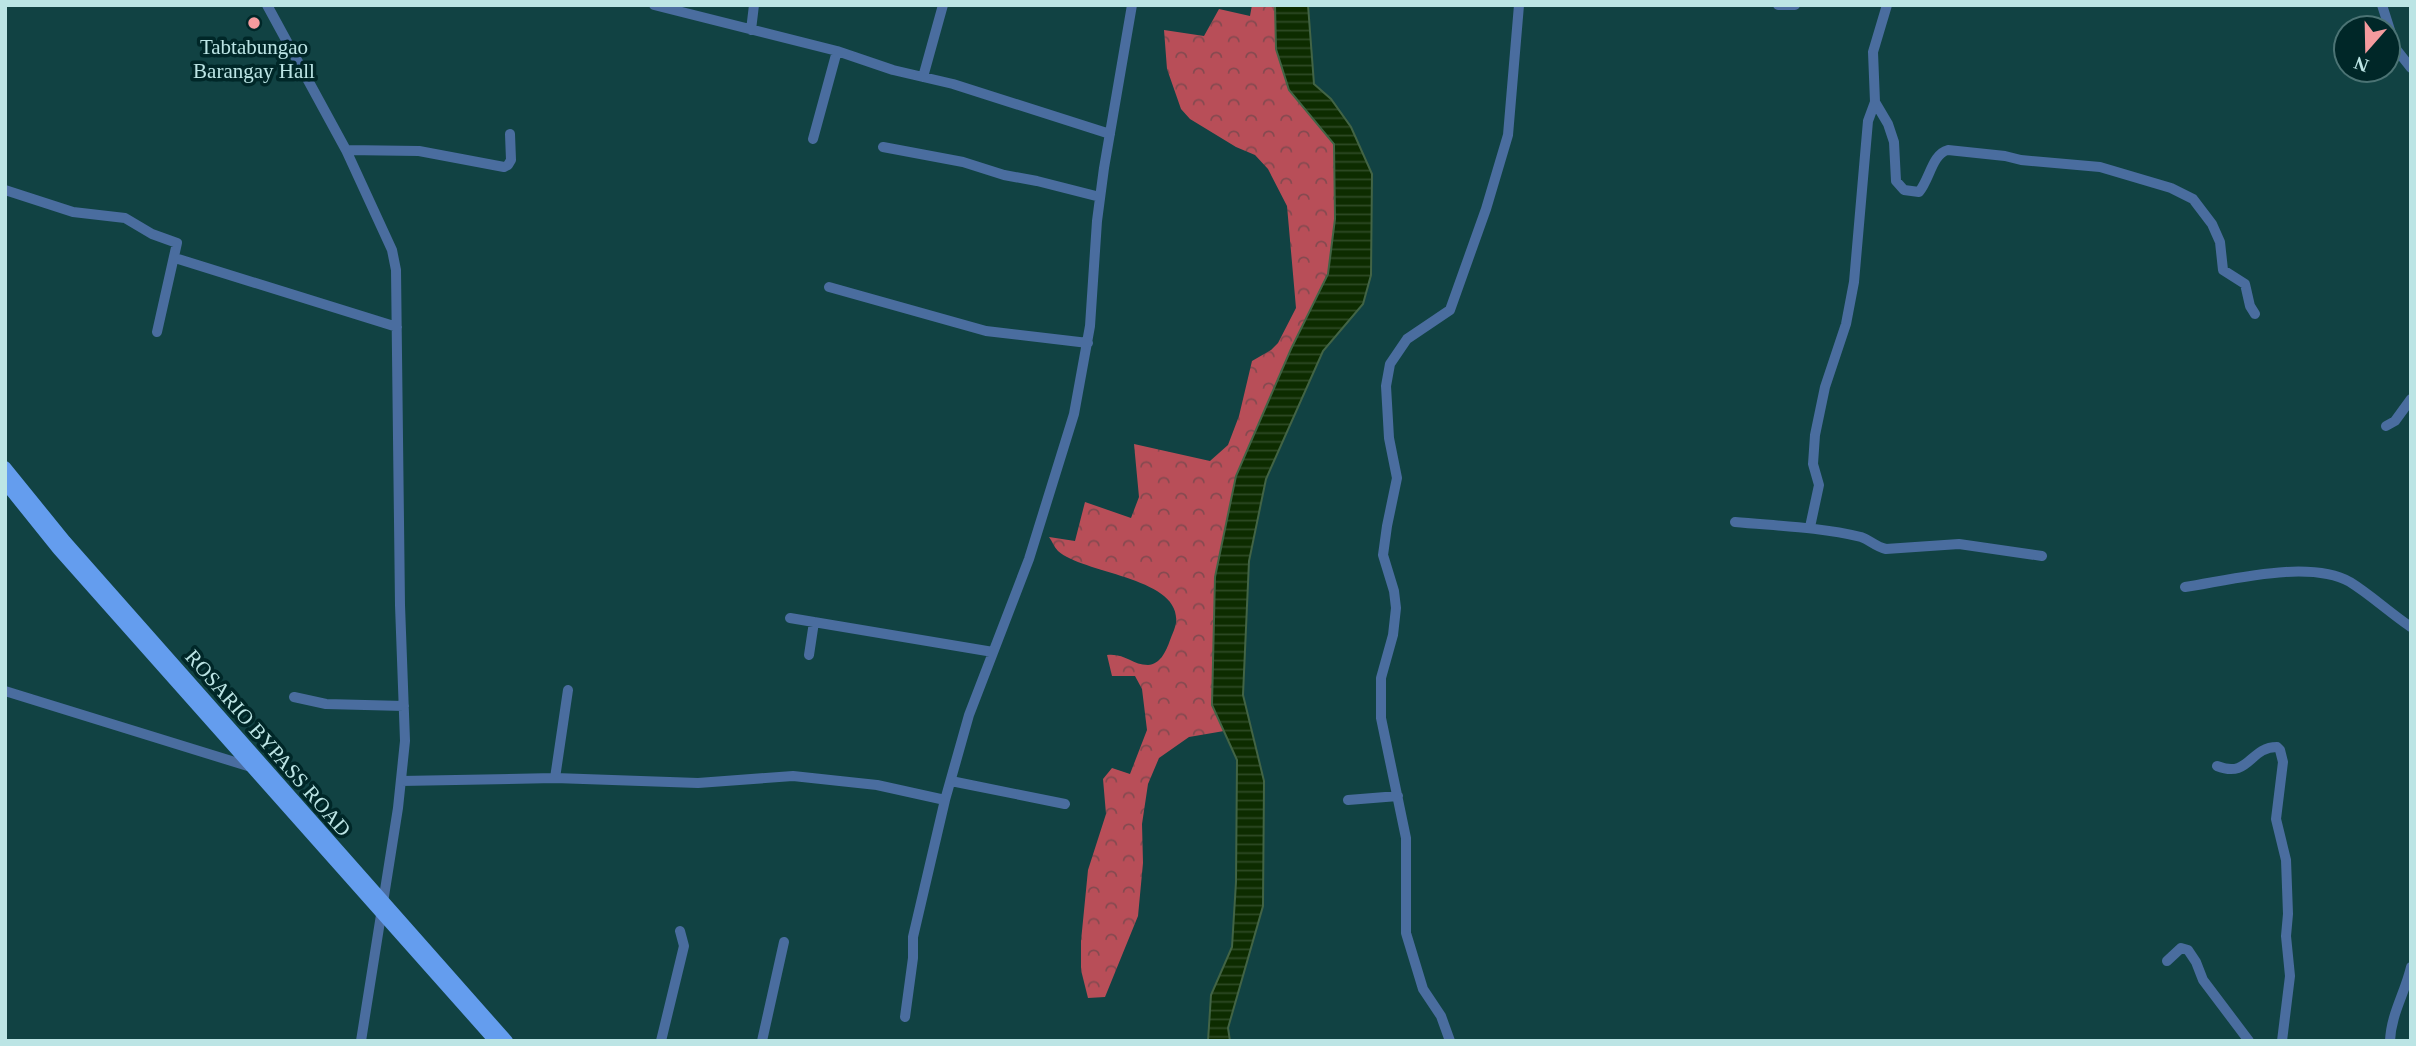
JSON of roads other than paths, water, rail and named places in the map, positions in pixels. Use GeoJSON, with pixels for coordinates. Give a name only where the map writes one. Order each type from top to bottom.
{"type":"FeatureCollection","features":[{"type":"Feature","properties":{"kind":"main road","name":"ROSARIO BYPASS ROAD"},"geometry":{"type":"LineString","coordinates":[[5,467],[65,541],[495,1041]]}},
{"type":"Feature","properties":{"kind":"main road","name":"ROSARIO BYPASS ROAD"},"geometry":{"type":"LineString","coordinates":[[5,483],[58,549],[251,767],[508,1041]]}},
{"type":"Feature","properties":{"kind":"street"},"geometry":{"type":"LineString","coordinates":[[267,5],[346,150],[392,250],[396,270],[400,605],[405,741],[383,909],[361,1041]]}},
{"type":"Feature","properties":{"kind":"street"},"geometry":{"type":"LineString","coordinates":[[654,5],[679,8],[751,30],[836,51],[893,70],[1007,100],[1110,134]]}},
{"type":"Feature","properties":{"kind":"street"},"geometry":{"type":"LineString","coordinates":[[751,30],[754,5]]}},
{"type":"Feature","properties":{"kind":"street"},"geometry":{"type":"LineString","coordinates":[[923,77],[943,5]]}},
{"type":"Feature","properties":{"kind":"street"},"geometry":{"type":"LineString","coordinates":[[905,1017],[913,937],[945,800],[969,715],[1022,580],[1074,414],[1088,343],[1100,197],[1132,5]]}},
{"type":"Feature","properties":{"kind":"street"},"geometry":{"type":"LineString","coordinates":[[1450,1041],[1444,1023],[1423,989],[1406,933],[1407,847],[1380,703],[1381,678],[1393,635],[1396,608],[1394,591],[1383,555],[1397,478],[1386,411],[1387,371],[1407,339],[1450,310],[1486,209],[1508,135],[1519,5]]}},
{"type":"Feature","properties":{"kind":"street"},"geometry":{"type":"LineString","coordinates":[[1778,5],[1794,5]]}},
{"type":"Feature","properties":{"kind":"street"},"geometry":{"type":"LineString","coordinates":[[1810,527],[1819,485],[1813,464],[1815,435],[1825,387],[1846,324],[1854,282],[1868,121],[1875,102],[1873,52],[1887,5]]}},
{"type":"Feature","properties":{"kind":"street"},"geometry":{"type":"LineString","coordinates":[[2382,5],[2396,49],[2411,68]]}},
{"type":"Feature","properties":{"kind":"street"},"geometry":{"type":"LineString","coordinates":[[813,139],[836,51]]}},
{"type":"Feature","properties":{"kind":"street"},"geometry":{"type":"LineString","coordinates":[[1875,102],[1888,124],[1894,142],[1896,181],[1903,190],[1919,191],[1937,156],[1941,151],[1948,150],[2100,167],[2184,194],[2198,205],[2212,224],[2220,242],[2222,270],[2245,284],[2250,306],[2255,314]]}},
{"type":"Feature","properties":{"kind":"street"},"geometry":{"type":"LineString","coordinates":[[346,150],[419,151],[504,167],[508,166],[511,160],[510,134]]}},
{"type":"Feature","properties":{"kind":"street"},"geometry":{"type":"LineString","coordinates":[[883,147],[963,162],[1004,175],[1100,197]]}},
{"type":"Feature","properties":{"kind":"street"},"geometry":{"type":"LineString","coordinates":[[5,190],[73,212],[132,221],[152,234],[177,243],[157,332]]}},
{"type":"Feature","properties":{"kind":"street"},"geometry":{"type":"LineString","coordinates":[[175,258],[397,327]]}},
{"type":"Feature","properties":{"kind":"street"},"geometry":{"type":"LineString","coordinates":[[829,287],[986,331],[1088,343]]}},
{"type":"Feature","properties":{"kind":"street"},"geometry":{"type":"LineString","coordinates":[[2386,426],[2395,421],[2411,399]]}},
{"type":"Feature","properties":{"kind":"street"},"geometry":{"type":"LineString","coordinates":[[1735,522],[1810,527],[1865,538],[1886,549],[1959,544],[2042,556]]}},
{"type":"Feature","properties":{"kind":"street"},"geometry":{"type":"LineString","coordinates":[[2185,587],[2295,570],[2328,573],[2348,581],[2411,627]]}},
{"type":"Feature","properties":{"kind":"street"},"geometry":{"type":"LineString","coordinates":[[790,618],[992,652]]}},
{"type":"Feature","properties":{"kind":"street"},"geometry":{"type":"LineString","coordinates":[[809,655],[814,622]]}},
{"type":"Feature","properties":{"kind":"street"},"geometry":{"type":"LineString","coordinates":[[555,778],[568,690]]}},
{"type":"Feature","properties":{"kind":"street"},"geometry":{"type":"LineString","coordinates":[[5,691],[251,767]]}},
{"type":"Feature","properties":{"kind":"street"},"geometry":{"type":"LineString","coordinates":[[294,697],[319,703],[404,706]]}},
{"type":"Feature","properties":{"kind":"street"},"geometry":{"type":"LineString","coordinates":[[2217,766],[2227,770],[2242,768],[2267,748],[2277,747],[2282,754],[2283,772],[2276,808],[2287,860],[2286,936],[2290,976],[2282,1041]]}},
{"type":"Feature","properties":{"kind":"street"},"geometry":{"type":"LineString","coordinates":[[401,781],[555,778],[698,783],[793,776],[877,785],[945,800]]}},
{"type":"Feature","properties":{"kind":"street"},"geometry":{"type":"LineString","coordinates":[[951,781],[1065,804]]}},
{"type":"Feature","properties":{"kind":"street"},"geometry":{"type":"LineString","coordinates":[[1348,800],[1398,796]]}},
{"type":"Feature","properties":{"kind":"street"},"geometry":{"type":"LineString","coordinates":[[661,1041],[684,946],[680,931]]}},
{"type":"Feature","properties":{"kind":"street"},"geometry":{"type":"LineString","coordinates":[[762,1041],[784,942]]}},
{"type":"Feature","properties":{"kind":"street"},"geometry":{"type":"LineString","coordinates":[[2167,961],[2181,948],[2188,950],[2203,980],[2249,1041]]}},
{"type":"Feature","properties":{"kind":"street"},"geometry":{"type":"LineString","coordinates":[[2390,1041],[2392,1018],[2404,994],[2411,967]]}},
{"type":"Feature","properties":{"kind":"place","name":"Tabtabungao Barangay Hall"},"geometry":{"type":"Point","coordinates":[254,23]}}]}
